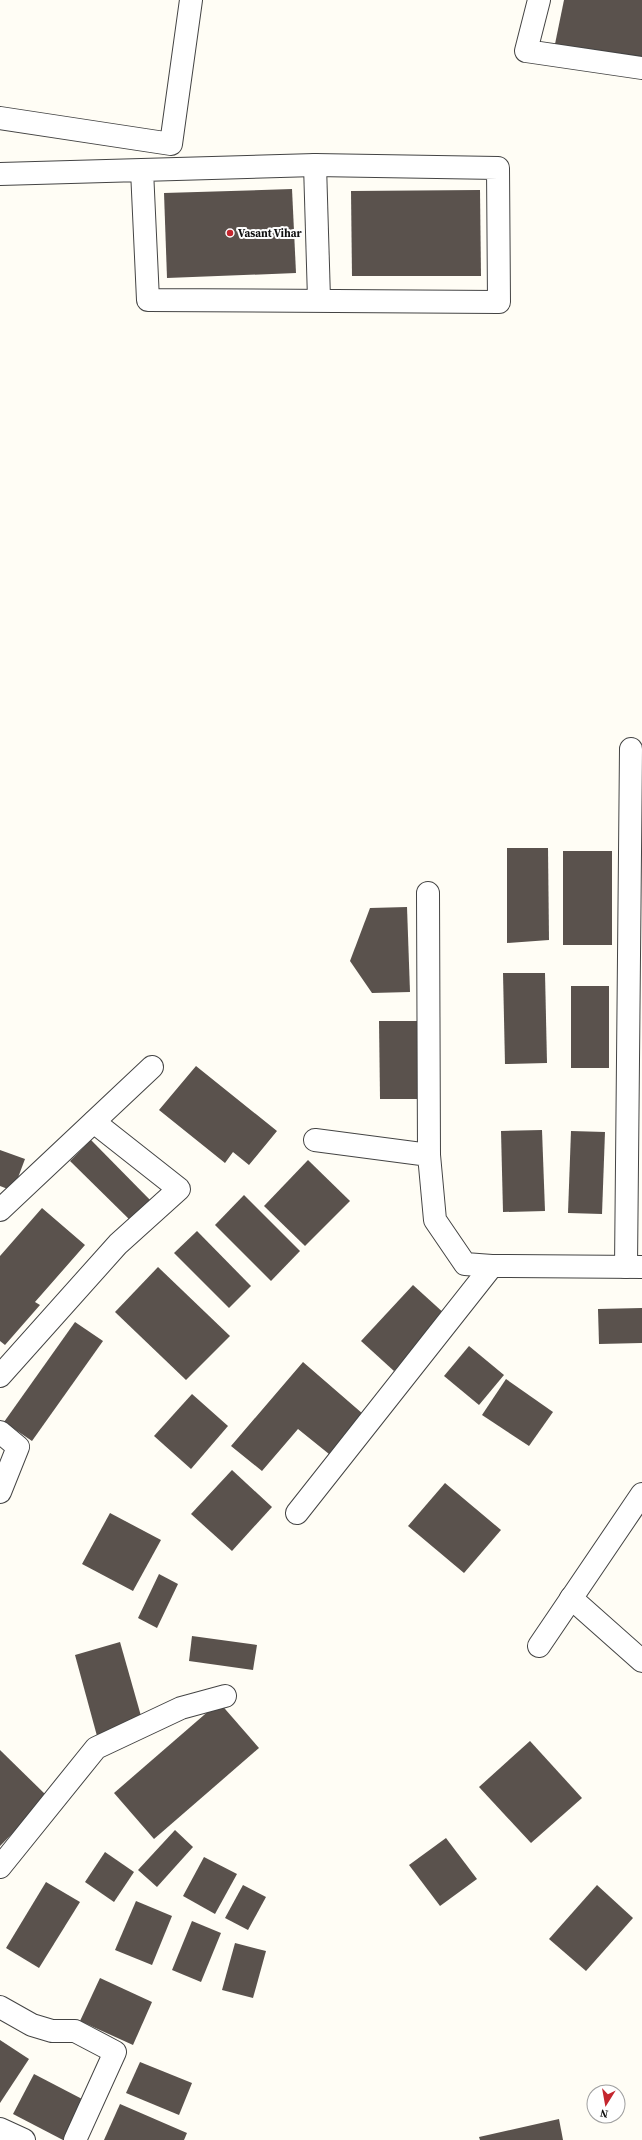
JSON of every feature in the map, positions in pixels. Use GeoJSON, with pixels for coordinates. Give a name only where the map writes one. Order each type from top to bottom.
{"type":"FeatureCollection","features":[{"type":"Feature","properties":{"kind":"street"},"geometry":{"type":"LineString","coordinates":[[0,118],[171,144],[191,0]]}},
{"type":"Feature","properties":{"kind":"street"},"geometry":{"type":"LineString","coordinates":[[539,0],[526,51],[642,68]]}},
{"type":"Feature","properties":{"kind":"street"},"geometry":{"type":"LineString","coordinates":[[0,174],[315,165],[498,168],[499,302],[319,299],[148,300],[142,170]]}},
{"type":"Feature","properties":{"kind":"street"},"geometry":{"type":"LineString","coordinates":[[315,165],[319,299]]}},
{"type":"Feature","properties":{"kind":"street"},"geometry":{"type":"LineString","coordinates":[[428,892],[429,1154],[435,1220],[464,1264],[492,1266],[634,1267],[631,749]]}},
{"type":"Feature","properties":{"kind":"street"},"geometry":{"type":"LineString","coordinates":[[0,1210],[152,1067]]}},
{"type":"Feature","properties":{"kind":"street"},"geometry":{"type":"LineString","coordinates":[[0,1376],[118,1244],[179,1189],[94,1122]]}},
{"type":"Feature","properties":{"kind":"street"},"geometry":{"type":"LineString","coordinates":[[315,1140],[429,1154]]}},
{"type":"Feature","properties":{"kind":"street"},"geometry":{"type":"LineString","coordinates":[[297,1512],[492,1266]]}},
{"type":"Feature","properties":{"kind":"street"},"geometry":{"type":"LineString","coordinates":[[0,1432],[18,1447],[0,1492]]}},
{"type":"Feature","properties":{"kind":"street"},"geometry":{"type":"LineString","coordinates":[[539,1646],[642,1494]]}},
{"type":"Feature","properties":{"kind":"street"},"geometry":{"type":"LineString","coordinates":[[571,1598],[642,1661]]}},
{"type":"Feature","properties":{"kind":"street"},"geometry":{"type":"LineString","coordinates":[[0,1867],[96,1748],[181,1708],[225,1696]]}},
{"type":"Feature","properties":{"kind":"street"},"geometry":{"type":"LineString","coordinates":[[0,2007],[32,2025],[52,2031],[75,2031],[116,2052],[75,2140]]}},
{"type":"Feature","properties":{"kind":"street"},"geometry":{"type":"LineString","coordinates":[[0,2129],[24,2140]]}},
{"type":"Feature","properties":{"kind":"building"},"geometry":{"type":"Polygon","coordinates":[[[564,0],[642,0],[642,62],[555,44],[564,0]]]}},
{"type":"Feature","properties":{"kind":"building","name":"Vasant Vihar"},"geometry":{"type":"Polygon","coordinates":[[[292,189],[296,273],[167,278],[164,193],[292,189]]]}},
{"type":"Feature","properties":{"kind":"building"},"geometry":{"type":"Polygon","coordinates":[[[480,190],[481,276],[352,276],[351,191],[480,190]]]}},
{"type":"Feature","properties":{"kind":"building"},"geometry":{"type":"Polygon","coordinates":[[[507,848],[548,848],[549,940],[507,943],[507,848]]]}},
{"type":"Feature","properties":{"kind":"building"},"geometry":{"type":"Polygon","coordinates":[[[563,851],[612,851],[612,945],[563,945],[563,851]]]}},
{"type":"Feature","properties":{"kind":"building"},"geometry":{"type":"Polygon","coordinates":[[[407,907],[410,992],[372,993],[350,961],[370,908],[407,907]]]}},
{"type":"Feature","properties":{"kind":"building"},"geometry":{"type":"Polygon","coordinates":[[[503,973],[545,973],[547,1063],[505,1064],[503,973]]]}},
{"type":"Feature","properties":{"kind":"building"},"geometry":{"type":"Polygon","coordinates":[[[571,986],[609,986],[609,1068],[571,1068],[571,986]]]}},
{"type":"Feature","properties":{"kind":"building"},"geometry":{"type":"Polygon","coordinates":[[[379,1021],[422,1021],[422,1099],[380,1099],[379,1021]]]}},
{"type":"Feature","properties":{"kind":"building"},"geometry":{"type":"Polygon","coordinates":[[[196,1066],[277,1131],[249,1165],[233,1152],[225,1163],[159,1110],[196,1066]]]}},
{"type":"Feature","properties":{"kind":"building"},"geometry":{"type":"Polygon","coordinates":[[[542,1130],[545,1211],[503,1212],[501,1131],[542,1130]]]}},
{"type":"Feature","properties":{"kind":"building"},"geometry":{"type":"Polygon","coordinates":[[[571,1131],[605,1132],[602,1214],[568,1213],[571,1131]]]}},
{"type":"Feature","properties":{"kind":"building"},"geometry":{"type":"Polygon","coordinates":[[[91,1140],[154,1204],[134,1224],[70,1161],[91,1140]]]}},
{"type":"Feature","properties":{"kind":"building"},"geometry":{"type":"Polygon","coordinates":[[[0,1150],[25,1159],[13,1191],[0,1186],[0,1150]]]}},
{"type":"Feature","properties":{"kind":"building"},"geometry":{"type":"Polygon","coordinates":[[[308,1160],[350,1201],[305,1246],[264,1206],[308,1160]]]}},
{"type":"Feature","properties":{"kind":"building"},"geometry":{"type":"Polygon","coordinates":[[[244,1195],[300,1251],[271,1281],[215,1225],[244,1195]]]}},
{"type":"Feature","properties":{"kind":"building"},"geometry":{"type":"Polygon","coordinates":[[[42,1208],[85,1245],[35,1302],[40,1305],[5,1345],[0,1341],[0,1256],[42,1208]]]}},
{"type":"Feature","properties":{"kind":"building"},"geometry":{"type":"Polygon","coordinates":[[[197,1231],[251,1286],[229,1308],[174,1253],[197,1231]]]}},
{"type":"Feature","properties":{"kind":"building"},"geometry":{"type":"Polygon","coordinates":[[[158,1267],[230,1336],[186,1380],[115,1312],[158,1267]]]}},
{"type":"Feature","properties":{"kind":"building"},"geometry":{"type":"Polygon","coordinates":[[[413,1285],[446,1315],[394,1371],[361,1341],[413,1285]]]}},
{"type":"Feature","properties":{"kind":"building"},"geometry":{"type":"Polygon","coordinates":[[[642,1308],[642,1343],[599,1344],[598,1309],[642,1308]]]}},
{"type":"Feature","properties":{"kind":"building"},"geometry":{"type":"Polygon","coordinates":[[[75,1322],[103,1341],[32,1441],[4,1422],[75,1322]]]}},
{"type":"Feature","properties":{"kind":"building"},"geometry":{"type":"Polygon","coordinates":[[[469,1346],[504,1375],[479,1405],[444,1376],[469,1346]]]}},
{"type":"Feature","properties":{"kind":"building"},"geometry":{"type":"Polygon","coordinates":[[[303,1362],[363,1414],[329,1454],[298,1429],[262,1471],[231,1446],[303,1362]]]}},
{"type":"Feature","properties":{"kind":"building"},"geometry":{"type":"Polygon","coordinates":[[[506,1379],[553,1412],[529,1446],[482,1415],[506,1379]]]}},
{"type":"Feature","properties":{"kind":"building"},"geometry":{"type":"Polygon","coordinates":[[[192,1394],[228,1426],[191,1469],[154,1436],[192,1394]]]}},
{"type":"Feature","properties":{"kind":"building"},"geometry":{"type":"Polygon","coordinates":[[[232,1470],[272,1507],[232,1551],[191,1514],[232,1470]]]}},
{"type":"Feature","properties":{"kind":"building"},"geometry":{"type":"Polygon","coordinates":[[[445,1483],[501,1530],[464,1573],[408,1526],[445,1483]]]}},
{"type":"Feature","properties":{"kind":"building"},"geometry":{"type":"Polygon","coordinates":[[[110,1513],[161,1540],[133,1591],[82,1564],[110,1513]]]}},
{"type":"Feature","properties":{"kind":"building"},"geometry":{"type":"Polygon","coordinates":[[[159,1574],[178,1584],[157,1628],[138,1618],[159,1574]]]}},
{"type":"Feature","properties":{"kind":"building"},"geometry":{"type":"Polygon","coordinates":[[[192,1636],[257,1645],[253,1670],[189,1661],[192,1636]]]}},
{"type":"Feature","properties":{"kind":"building"},"geometry":{"type":"Polygon","coordinates":[[[120,1642],[143,1723],[97,1736],[75,1655],[120,1642]]]}},
{"type":"Feature","properties":{"kind":"building"},"geometry":{"type":"Polygon","coordinates":[[[219,1702],[259,1748],[154,1839],[114,1793],[219,1702]]]}},
{"type":"Feature","properties":{"kind":"building"},"geometry":{"type":"Polygon","coordinates":[[[530,1741],[582,1798],[531,1843],[479,1787],[530,1741]]]}},
{"type":"Feature","properties":{"kind":"building"},"geometry":{"type":"Polygon","coordinates":[[[0,1750],[48,1797],[0,1846],[0,1750]]]}},
{"type":"Feature","properties":{"kind":"building"},"geometry":{"type":"Polygon","coordinates":[[[175,1830],[193,1847],[157,1887],[138,1870],[175,1830]]]}},
{"type":"Feature","properties":{"kind":"building"},"geometry":{"type":"Polygon","coordinates":[[[446,1838],[477,1879],[440,1906],[409,1865],[446,1838]]]}},
{"type":"Feature","properties":{"kind":"building"},"geometry":{"type":"Polygon","coordinates":[[[105,1852],[134,1872],[114,1902],[85,1882],[105,1852]]]}},
{"type":"Feature","properties":{"kind":"building"},"geometry":{"type":"Polygon","coordinates":[[[204,1857],[237,1874],[215,1914],[183,1896],[204,1857]]]}},
{"type":"Feature","properties":{"kind":"building"},"geometry":{"type":"Polygon","coordinates":[[[46,1882],[80,1902],[39,1968],[6,1948],[46,1882]]]}},
{"type":"Feature","properties":{"kind":"building"},"geometry":{"type":"Polygon","coordinates":[[[243,1885],[266,1897],[248,1930],[225,1918],[243,1885]]]}},
{"type":"Feature","properties":{"kind":"building"},"geometry":{"type":"Polygon","coordinates":[[[597,1885],[633,1918],[586,1971],[549,1939],[597,1885]]]}},
{"type":"Feature","properties":{"kind":"building"},"geometry":{"type":"Polygon","coordinates":[[[136,1901],[172,1916],[152,1965],[115,1950],[136,1901]]]}},
{"type":"Feature","properties":{"kind":"building"},"geometry":{"type":"Polygon","coordinates":[[[192,1921],[221,1933],[201,1982],[172,1970],[192,1921]]]}},
{"type":"Feature","properties":{"kind":"building"},"geometry":{"type":"Polygon","coordinates":[[[235,1943],[266,1951],[253,1998],[222,1990],[235,1943]]]}},
{"type":"Feature","properties":{"kind":"building"},"geometry":{"type":"Polygon","coordinates":[[[100,1978],[152,2002],[133,2045],[80,2021],[100,1978]]]}},
{"type":"Feature","properties":{"kind":"building"},"geometry":{"type":"Polygon","coordinates":[[[0,2040],[29,2059],[0,2103],[0,2040]]]}},
{"type":"Feature","properties":{"kind":"building"},"geometry":{"type":"Polygon","coordinates":[[[140,2062],[192,2083],[179,2115],[126,2093],[140,2062]]]}},
{"type":"Feature","properties":{"kind":"building"},"geometry":{"type":"Polygon","coordinates":[[[34,2074],[84,2100],[63,2140],[13,2114],[34,2074]]]}},
{"type":"Feature","properties":{"kind":"building"},"geometry":{"type":"Polygon","coordinates":[[[120,2104],[187,2133],[184,2140],[104,2140],[120,2104]]]}},
{"type":"Feature","properties":{"kind":"building"},"geometry":{"type":"Polygon","coordinates":[[[559,2119],[563,2140],[480,2140],[479,2137],[559,2119]]]}},
{"type":"Feature","properties":{"kind":"place","name":"Vasant Vihar"},"geometry":{"type":"Point","coordinates":[230,233]}}]}
